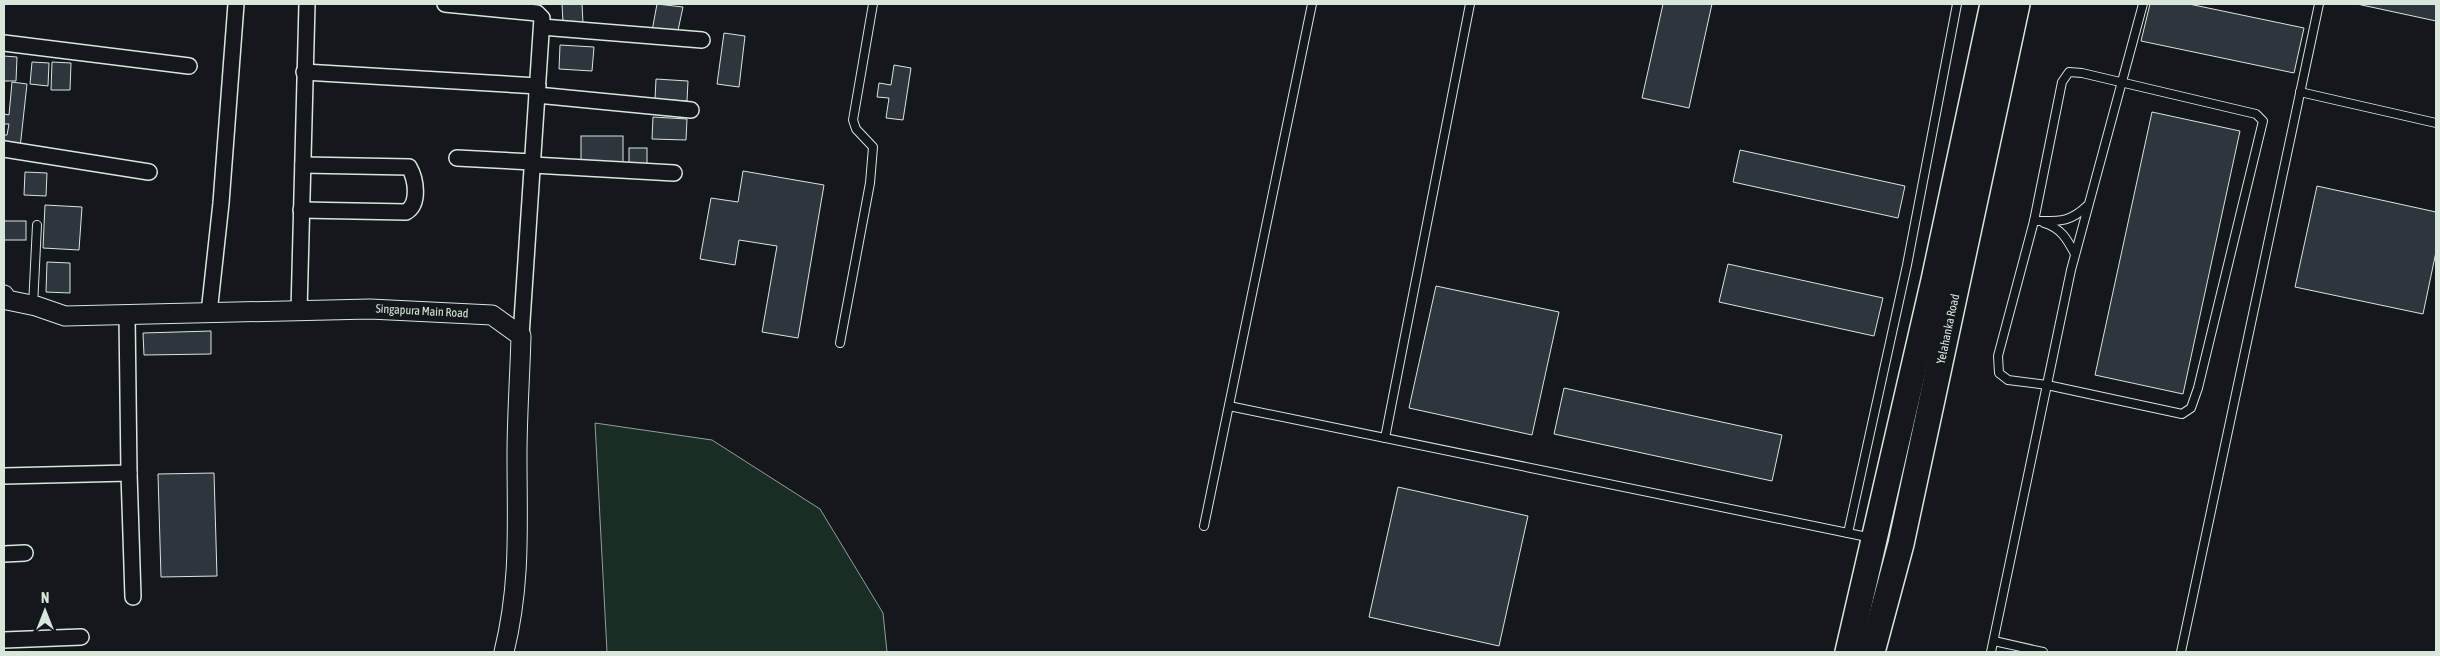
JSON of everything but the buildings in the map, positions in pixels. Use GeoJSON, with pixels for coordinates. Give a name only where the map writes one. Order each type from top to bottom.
{"type":"FeatureCollection","features":[{"type":"Feature","properties":{"kind":"main road","name":"Yelahanka Road"},"geometry":{"type":"LineString","coordinates":[[1872,652],[1889,541],[1993,4]]}},
{"type":"Feature","properties":{"kind":"main road","name":"Yelahanka Road"},"geometry":{"type":"LineString","coordinates":[[1848,652],[1889,541],[2017,4]]}},
{"type":"Feature","properties":{"kind":"street"},"geometry":{"type":"LineString","coordinates":[[209,313],[222,186],[236,4]]}},
{"type":"Feature","properties":{"kind":"street"},"geometry":{"type":"LineString","coordinates":[[299,311],[307,4]]}},
{"type":"Feature","properties":{"kind":"street"},"geometry":{"type":"LineString","coordinates":[[445,4],[537,13],[542,18],[521,336],[517,454],[519,551],[513,617],[504,652]]}},
{"type":"Feature","properties":{"kind":"street"},"geometry":{"type":"LineString","coordinates":[[542,27],[702,40]]}},
{"type":"Feature","properties":{"kind":"street"},"geometry":{"type":"LineString","coordinates":[[4,43],[189,66]]}},
{"type":"Feature","properties":{"kind":"street"},"geometry":{"type":"LineString","coordinates":[[304,72],[538,90],[690,110]]}},
{"type":"Feature","properties":{"kind":"street"},"geometry":{"type":"LineString","coordinates":[[4,149],[149,172]]}},
{"type":"Feature","properties":{"kind":"street"},"geometry":{"type":"LineString","coordinates":[[457,158],[674,173]]}},
{"type":"Feature","properties":{"kind":"street"},"geometry":{"type":"LineString","coordinates":[[301,210],[406,212],[412,208],[414,202],[415,179],[409,167],[303,165]]}},
{"type":"Feature","properties":{"kind":"street","name":"Singapura Main Road"},"geometry":{"type":"LineString","coordinates":[[5,298],[65,316],[370,309],[492,315],[521,336]]}},
{"type":"Feature","properties":{"kind":"street"},"geometry":{"type":"LineString","coordinates":[[127,315],[128,473],[133,597]]}},
{"type":"Feature","properties":{"kind":"street"},"geometry":{"type":"LineString","coordinates":[[4,476],[128,473]]}},
{"type":"Feature","properties":{"kind":"street"},"geometry":{"type":"LineString","coordinates":[[4,554],[25,552]]}},
{"type":"Feature","properties":{"kind":"street"},"geometry":{"type":"LineString","coordinates":[[4,640],[81,637]]}},
{"type":"Feature","properties":{"kind":"lane"},"geometry":{"type":"LineString","coordinates":[[840,343],[870,183],[873,147],[856,129],[853,120],[873,4]]}},
{"type":"Feature","properties":{"kind":"lane"},"geometry":{"type":"LineString","coordinates":[[1204,526],[1312,4]]}},
{"type":"Feature","properties":{"kind":"lane"},"geometry":{"type":"LineString","coordinates":[[1385,438],[1470,4]]}},
{"type":"Feature","properties":{"kind":"lane"},"geometry":{"type":"LineString","coordinates":[[1848,533],[1909,256],[1957,4]]}},
{"type":"Feature","properties":{"kind":"lane"},"geometry":{"type":"LineString","coordinates":[[1991,652],[2075,254],[2142,4]]}},
{"type":"Feature","properties":{"kind":"lane"},"geometry":{"type":"LineString","coordinates":[[2181,652],[2319,4]]}},
{"type":"Feature","properties":{"kind":"lane"},"geometry":{"type":"LineString","coordinates":[[2069,72],[2121,82],[2256,114],[2263,121],[2198,388],[2191,408],[2182,414],[2165,412],[2047,385],[2008,380],[1999,373],[1998,356],[2034,220],[2062,82],[2069,72]]}},
{"type":"Feature","properties":{"kind":"lane"},"geometry":{"type":"LineString","coordinates":[[2300,92],[2436,123]]}},
{"type":"Feature","properties":{"kind":"lane"},"geometry":{"type":"LineString","coordinates":[[2034,220],[2058,221],[2076,217],[2088,205]]}},
{"type":"Feature","properties":{"kind":"lane"},"geometry":{"type":"LineString","coordinates":[[2034,220],[2051,225],[2065,235],[2075,254]]}},
{"type":"Feature","properties":{"kind":"lane"},"geometry":{"type":"LineString","coordinates":[[33,306],[36,225]]}},
{"type":"Feature","properties":{"kind":"lane"},"geometry":{"type":"LineString","coordinates":[[1229,406],[1889,541]]}},
{"type":"Feature","properties":{"kind":"lane"},"geometry":{"type":"LineString","coordinates":[[1994,641],[2042,652]]}},
{"type":"Feature","properties":{"kind":"green space"},"geometry":{"type":"Polygon","coordinates":[[[595,423],[712,440],[820,509],[883,613],[887,652],[607,652],[595,423]]]}}]}
